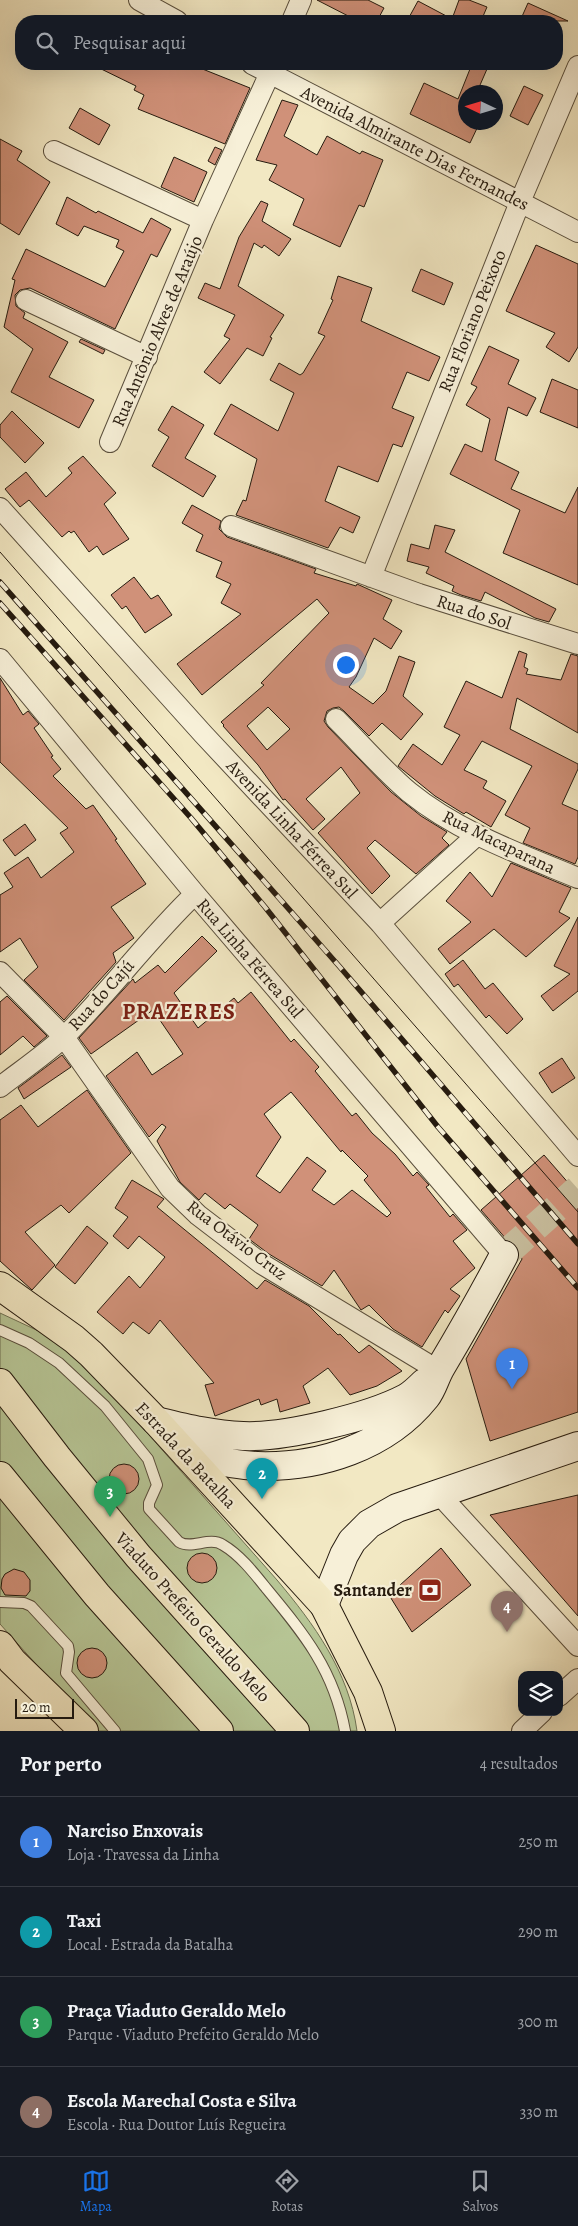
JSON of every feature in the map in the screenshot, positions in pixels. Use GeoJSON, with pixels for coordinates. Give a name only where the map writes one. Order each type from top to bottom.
{"type":"FeatureCollection","features":[{"type":"Feature","properties":{"kind":"main road"},"geometry":{"type":"LineString","coordinates":[[206,1462],[258,1466],[317,1462],[359,1448],[400,1424],[427,1396],[504,1255]]}},
{"type":"Feature","properties":{"kind":"main road","name":"Estrada da Batalha"},"geometry":{"type":"LineString","coordinates":[[0,1286],[74,1339],[156,1421],[206,1462],[324,1605],[368,1692],[380,1731]]}},
{"type":"Feature","properties":{"kind":"main road"},"geometry":{"type":"LineString","coordinates":[[0,1301],[44,1317]]}},
{"type":"Feature","properties":{"kind":"main road"},"geometry":{"type":"LineString","coordinates":[[156,1421],[209,1433],[244,1436],[290,1432],[347,1419],[408,1397],[436,1379]]}},
{"type":"Feature","properties":{"kind":"main road","name":"Viaduto Prefeito Geraldo Melo"},"geometry":{"type":"LineString","coordinates":[[0,1383],[57,1457],[138,1556],[295,1731]]}},
{"type":"Feature","properties":{"kind":"main road"},"geometry":{"type":"LineString","coordinates":[[324,1605],[344,1555],[360,1532],[369,1524],[397,1508],[578,1446]]}},
{"type":"Feature","properties":{"kind":"main road"},"geometry":{"type":"LineString","coordinates":[[0,1476],[97,1595],[219,1731]]}},
{"type":"Feature","properties":{"kind":"main road"},"geometry":{"type":"LineString","coordinates":[[0,1645],[12,1660],[84,1731]]}},
{"type":"Feature","properties":{"kind":"street"},"geometry":{"type":"LineString","coordinates":[[139,0],[166,15]]}},
{"type":"Feature","properties":{"kind":"street"},"geometry":{"type":"LineString","coordinates":[[295,15],[301,0]]}},
{"type":"Feature","properties":{"kind":"street","name":"Rua Floriano Peixoto"},"geometry":{"type":"LineString","coordinates":[[371,577],[520,202],[578,66]]}},
{"type":"Feature","properties":{"kind":"street","name":"Rua Antônio Alves de Araújo"},"geometry":{"type":"LineString","coordinates":[[110,442],[204,220],[272,70]]}},
{"type":"Feature","properties":{"kind":"street","name":"Avenida Almirante Dias Fernandes"},"geometry":{"type":"LineString","coordinates":[[274,70],[578,232]]}},
{"type":"Feature","properties":{"kind":"street","name":"Rua Antônio Alves de Araújo"},"geometry":{"type":"LineString","coordinates":[[54,152],[204,220]]}},
{"type":"Feature","properties":{"kind":"street"},"geometry":{"type":"LineString","coordinates":[[26,300],[147,356]]}},
{"type":"Feature","properties":{"kind":"street","name":"Avenida Linha Férrea Sul"},"geometry":{"type":"LineString","coordinates":[[0,508],[204,735],[380,923],[578,1156]]}},
{"type":"Feature","properties":{"kind":"street","name":"Rua do Sol"},"geometry":{"type":"LineString","coordinates":[[231,526],[473,612],[577,642]]}},
{"type":"Feature","properties":{"kind":"street","name":"Rua Linha Férrea Sul"},"geometry":{"type":"LineString","coordinates":[[0,659],[195,894],[504,1255]]}},
{"type":"Feature","properties":{"kind":"street","name":"Rua Macaparana"},"geometry":{"type":"LineString","coordinates":[[336,719],[408,791],[434,810],[478,835],[578,878]]}},
{"type":"Feature","properties":{"kind":"street"},"geometry":{"type":"LineString","coordinates":[[380,923],[478,835]]}},
{"type":"Feature","properties":{"kind":"street","name":"Rua do Cajú"},"geometry":{"type":"LineString","coordinates":[[0,1087],[64,1037],[104,995],[168,920],[195,894]]}},
{"type":"Feature","properties":{"kind":"street","name":"Rua Otávio Cruz"},"geometry":{"type":"LineString","coordinates":[[0,972],[64,1037],[170,1188],[198,1215],[262,1264],[436,1379]]}},
{"type":"Feature","properties":{"kind":"street"},"geometry":{"type":"LineString","coordinates":[[440,1494],[578,1646]]}},
{"type":"Feature","properties":{"kind":"street"},"geometry":{"type":"LineString","coordinates":[[563,1692],[578,1679]]}},
{"type":"Feature","properties":{"kind":"street"},"geometry":{"type":"LineString","coordinates":[[522,1731],[538,1716]]}},
{"type":"Feature","properties":{"kind":"lane"},"geometry":{"type":"LineString","coordinates":[[0,1330],[29,1343],[59,1362],[105,1406],[148,1459],[157,1485],[149,1503],[149,1509],[179,1542],[185,1546],[205,1542],[222,1544],[254,1574],[304,1634],[318,1655],[338,1703],[344,1731]]}},
{"type":"Feature","properties":{"kind":"lane"},"geometry":{"type":"LineString","coordinates":[[414,1425],[423,1417],[434,1400],[436,1379]]}},
{"type":"Feature","properties":{"kind":"lane"},"geometry":{"type":"LineString","coordinates":[[0,1602],[24,1603],[31,1606],[68,1646],[70,1652],[66,1673],[115,1731]]}},
{"type":"Feature","properties":{"kind":"green space"},"geometry":{"type":"Polygon","coordinates":[[[0,1313],[45,1334],[89,1367],[277,1580],[304,1614],[328,1650],[346,1689],[353,1709],[357,1731],[96,1731],[0,1624],[0,1313]]]}},
{"type":"Feature","properties":{"kind":"building"},"geometry":{"type":"Polygon","coordinates":[[[317,0],[368,0],[384,8],[380,15],[346,15],[317,0]]]}},
{"type":"Feature","properties":{"kind":"building"},"geometry":{"type":"Polygon","coordinates":[[[459,0],[469,0],[487,7],[484,15],[453,15],[459,0]]]}},
{"type":"Feature","properties":{"kind":"building"},"geometry":{"type":"Polygon","coordinates":[[[418,1],[444,15],[410,15],[418,1]]]}},
{"type":"Feature","properties":{"kind":"building"},"geometry":{"type":"Polygon","coordinates":[[[528,3],[555,15],[523,15],[528,3]]]}},
{"type":"Feature","properties":{"kind":"building"},"geometry":{"type":"Polygon","coordinates":[[[103,70],[205,70],[250,88],[225,144],[138,109],[144,95],[134,90],[136,86],[103,70]]]}},
{"type":"Feature","properties":{"kind":"building"},"geometry":{"type":"Polygon","coordinates":[[[470,70],[487,70],[480,85],[464,85],[470,70]]]}},
{"type":"Feature","properties":{"kind":"building"},"geometry":{"type":"Polygon","coordinates":[[[424,83],[458,99],[458,130],[476,130],[470,143],[410,114],[424,83]]]}},
{"type":"Feature","properties":{"kind":"building"},"geometry":{"type":"Polygon","coordinates":[[[524,86],[543,95],[528,125],[510,116],[524,86]]]}},
{"type":"Feature","properties":{"kind":"building"},"geometry":{"type":"Polygon","coordinates":[[[282,100],[298,105],[284,136],[317,155],[327,136],[360,154],[362,151],[383,160],[364,207],[359,205],[340,247],[293,225],[304,199],[269,180],[277,165],[256,160],[282,100]]]}},
{"type":"Feature","properties":{"kind":"building"},"geometry":{"type":"Polygon","coordinates":[[[80,108],[110,125],[99,145],[69,128],[80,108]]]}},
{"type":"Feature","properties":{"kind":"building"},"geometry":{"type":"Polygon","coordinates":[[[0,139],[22,151],[17,160],[50,182],[19,235],[0,223],[0,139]]]}},
{"type":"Feature","properties":{"kind":"building"},"geometry":{"type":"Polygon","coordinates":[[[215,147],[222,150],[215,165],[208,161],[215,147]]]}},
{"type":"Feature","properties":{"kind":"building"},"geometry":{"type":"Polygon","coordinates":[[[174,157],[207,172],[194,202],[161,187],[174,157]]]}},
{"type":"Feature","properties":{"kind":"building"},"geometry":{"type":"Polygon","coordinates":[[[67,197],[96,213],[98,211],[143,233],[151,218],[171,229],[157,257],[151,254],[115,329],[30,288],[20,290],[15,295],[16,306],[25,313],[23,318],[68,342],[49,377],[94,400],[79,428],[11,392],[33,349],[4,327],[15,280],[12,279],[26,249],[105,287],[124,251],[116,247],[119,240],[84,226],[78,236],[56,224],[67,197]]]}},
{"type":"Feature","properties":{"kind":"building"},"geometry":{"type":"Polygon","coordinates":[[[261,201],[268,204],[262,221],[291,239],[279,256],[264,245],[262,248],[254,243],[238,286],[284,315],[270,337],[272,338],[263,356],[247,348],[220,384],[204,372],[230,339],[224,336],[235,315],[198,298],[205,283],[220,289],[239,237],[261,201]]]}},
{"type":"Feature","properties":{"kind":"building"},"geometry":{"type":"Polygon","coordinates":[[[536,245],[578,264],[578,347],[569,362],[546,347],[555,333],[506,311],[536,245]]]}},
{"type":"Feature","properties":{"kind":"building"},"geometry":{"type":"Polygon","coordinates":[[[421,269],[453,283],[444,305],[412,291],[421,269]]]}},
{"type":"Feature","properties":{"kind":"building"},"geometry":{"type":"Polygon","coordinates":[[[338,276],[372,288],[361,321],[440,357],[429,381],[407,372],[392,408],[414,417],[402,447],[393,444],[378,482],[338,466],[325,501],[360,517],[353,533],[340,527],[328,548],[236,515],[243,500],[246,501],[257,459],[214,434],[231,404],[278,431],[294,393],[270,380],[279,363],[300,375],[303,373],[325,336],[318,333],[333,300],[331,299],[338,276]]]}},
{"type":"Feature","properties":{"kind":"building"},"geometry":{"type":"Polygon","coordinates":[[[81,339],[105,350],[103,354],[79,342],[81,339]]]}},
{"type":"Feature","properties":{"kind":"building"},"geometry":{"type":"Polygon","coordinates":[[[489,346],[519,360],[508,384],[536,398],[527,416],[508,407],[495,460],[519,472],[511,489],[565,513],[578,487],[578,585],[503,553],[520,510],[450,474],[465,444],[482,452],[490,419],[466,405],[477,387],[471,384],[489,346]]]}},
{"type":"Feature","properties":{"kind":"building"},"geometry":{"type":"Polygon","coordinates":[[[552,379],[578,390],[578,428],[540,412],[552,379]]]}},
{"type":"Feature","properties":{"kind":"building"},"geometry":{"type":"Polygon","coordinates":[[[172,406],[204,425],[185,458],[216,476],[203,497],[152,466],[169,437],[158,430],[172,406]]]}},
{"type":"Feature","properties":{"kind":"building"},"geometry":{"type":"Polygon","coordinates":[[[12,411],[44,443],[25,463],[0,437],[0,425],[12,411]]]}},
{"type":"Feature","properties":{"kind":"building"},"geometry":{"type":"Polygon","coordinates":[[[83,456],[116,493],[104,504],[129,539],[103,555],[97,546],[89,552],[74,531],[71,533],[69,531],[62,537],[29,500],[20,507],[5,489],[26,472],[46,497],[72,473],[68,468],[83,456]]]}},
{"type":"Feature","properties":{"kind":"building"},"geometry":{"type":"Polygon","coordinates":[[[192,505],[221,521],[219,529],[227,537],[316,569],[314,573],[356,586],[357,584],[392,600],[383,619],[402,631],[391,649],[374,638],[356,677],[349,687],[373,704],[386,691],[399,656],[415,662],[403,696],[423,714],[401,740],[382,723],[369,736],[339,707],[327,711],[324,721],[391,792],[421,816],[447,832],[442,838],[449,845],[416,874],[375,840],[367,848],[390,876],[372,894],[318,833],[360,793],[341,767],[306,799],[325,819],[313,830],[285,799],[283,800],[258,765],[221,722],[264,685],[261,683],[329,613],[317,599],[202,695],[177,664],[241,614],[221,603],[231,584],[216,577],[222,562],[196,551],[203,535],[182,523],[192,505]],[[268,707],[247,726],[267,750],[290,729],[268,707]]]}},
{"type":"Feature","properties":{"kind":"building"},"geometry":{"type":"Polygon","coordinates":[[[435,525],[455,530],[445,552],[556,609],[549,622],[535,618],[485,592],[481,601],[461,595],[452,591],[454,586],[426,573],[429,567],[407,561],[411,544],[429,549],[435,525]]]}},
{"type":"Feature","properties":{"kind":"building"},"geometry":{"type":"Polygon","coordinates":[[[134,577],[151,599],[158,595],[172,615],[145,633],[126,606],[122,609],[111,595],[134,577]]]}},
{"type":"Feature","properties":{"kind":"building"},"geometry":{"type":"Polygon","coordinates":[[[519,651],[527,654],[524,667],[528,669],[526,674],[561,680],[571,654],[578,656],[578,733],[517,698],[510,729],[578,764],[578,769],[562,804],[578,811],[578,857],[575,864],[523,843],[530,828],[505,815],[532,766],[482,741],[464,770],[487,781],[483,788],[506,801],[491,827],[466,812],[464,814],[435,796],[398,766],[413,744],[442,765],[460,735],[444,727],[466,681],[502,698],[519,651]]]}},
{"type":"Feature","properties":{"kind":"building"},"geometry":{"type":"Polygon","coordinates":[[[0,678],[23,715],[28,711],[39,724],[34,728],[53,756],[51,757],[61,769],[53,776],[86,809],[93,805],[146,884],[111,907],[134,938],[113,953],[116,962],[64,1020],[24,980],[38,967],[20,938],[0,952],[0,895],[13,887],[4,873],[28,857],[41,878],[74,852],[60,833],[68,828],[0,762],[0,678]]]}},
{"type":"Feature","properties":{"kind":"building"},"geometry":{"type":"Polygon","coordinates":[[[25,824],[36,840],[15,856],[3,840],[25,824]]]}},
{"type":"Feature","properties":{"kind":"building"},"geometry":{"type":"Polygon","coordinates":[[[511,863],[571,888],[559,912],[570,918],[526,957],[494,929],[450,964],[438,949],[471,922],[446,901],[470,872],[492,897],[511,863]]]}},
{"type":"Feature","properties":{"kind":"building"},"geometry":{"type":"Polygon","coordinates":[[[578,917],[578,991],[553,1011],[541,996],[570,974],[554,966],[578,917]]]}},
{"type":"Feature","properties":{"kind":"building"},"geometry":{"type":"Polygon","coordinates":[[[202,936],[217,951],[174,993],[198,1028],[234,998],[238,1003],[251,992],[291,1042],[294,1039],[319,1067],[315,1071],[352,1116],[356,1113],[372,1133],[395,1154],[413,1176],[417,1172],[429,1185],[426,1187],[450,1217],[453,1214],[467,1230],[453,1241],[475,1268],[450,1289],[460,1296],[448,1313],[445,1310],[422,1347],[393,1329],[369,1305],[361,1310],[334,1270],[322,1286],[269,1254],[249,1239],[258,1225],[230,1204],[225,1209],[205,1193],[199,1200],[180,1182],[157,1141],[166,1127],[162,1124],[149,1137],[106,1076],[137,1052],[152,1075],[183,1054],[153,1010],[91,1054],[79,1038],[133,979],[135,983],[158,965],[165,973],[202,936]],[[291,1092],[264,1114],[281,1137],[256,1176],[280,1193],[307,1157],[326,1171],[312,1190],[334,1205],[352,1190],[387,1217],[391,1213],[364,1180],[368,1176],[342,1150],[341,1152],[291,1092]]]}},
{"type":"Feature","properties":{"kind":"building"},"geometry":{"type":"Polygon","coordinates":[[[463,960],[485,989],[493,983],[523,1019],[507,1034],[489,1015],[486,1018],[458,984],[454,987],[445,974],[463,960]]]}},
{"type":"Feature","properties":{"kind":"building"},"geometry":{"type":"Polygon","coordinates":[[[7,996],[47,1036],[34,1047],[23,1036],[0,1055],[0,1002],[7,996]]]}},
{"type":"Feature","properties":{"kind":"building"},"geometry":{"type":"Polygon","coordinates":[[[62,1055],[71,1067],[24,1099],[18,1088],[62,1055]]]}},
{"type":"Feature","properties":{"kind":"building"},"geometry":{"type":"Polygon","coordinates":[[[562,1058],[575,1078],[552,1093],[539,1073],[562,1058]]]}},
{"type":"Feature","properties":{"kind":"building"},"geometry":{"type":"Polygon","coordinates":[[[87,1090],[131,1153],[69,1213],[61,1205],[25,1232],[55,1265],[32,1290],[0,1261],[0,1120],[21,1105],[38,1127],[87,1090]]]}},
{"type":"Feature","properties":{"kind":"building"},"geometry":{"type":"Polygon","coordinates":[[[544,1155],[578,1194],[578,1412],[490,1441],[466,1359],[522,1259],[517,1246],[507,1240],[481,1210],[544,1155]]]}},
{"type":"Feature","properties":{"kind":"building"},"geometry":{"type":"Polygon","coordinates":[[[132,1180],[164,1199],[157,1207],[257,1289],[265,1280],[309,1306],[359,1353],[369,1345],[402,1371],[377,1386],[350,1395],[328,1368],[303,1386],[310,1403],[280,1412],[277,1399],[261,1405],[259,1399],[215,1416],[205,1385],[214,1383],[160,1320],[149,1334],[133,1322],[123,1334],[97,1312],[129,1276],[140,1288],[165,1257],[139,1236],[128,1249],[113,1236],[128,1217],[115,1208],[132,1180]]]}},
{"type":"Feature","properties":{"kind":"building"},"geometry":{"type":"Polygon","coordinates":[[[87,1226],[108,1243],[75,1284],[55,1267],[87,1226]]]}},
{"type":"Feature","properties":{"kind":"building"},"geometry":{"type":"Polygon","coordinates":[[[124,1464],[135,1468],[139,1479],[135,1490],[124,1494],[113,1490],[109,1479],[113,1468],[124,1464]]]}},
{"type":"Feature","properties":{"kind":"building"},"geometry":{"type":"Polygon","coordinates":[[[578,1495],[578,1616],[490,1515],[578,1495]]]}},
{"type":"Feature","properties":{"kind":"building","name":"Santander"},"geometry":{"type":"Polygon","coordinates":[[[441,1548],[471,1585],[412,1632],[389,1595],[441,1548]]]}},
{"type":"Feature","properties":{"kind":"building"},"geometry":{"type":"Polygon","coordinates":[[[202,1553],[213,1557],[217,1568],[213,1579],[202,1583],[191,1579],[187,1568],[191,1557],[202,1553]]]}},
{"type":"Feature","properties":{"kind":"building"},"geometry":{"type":"Polygon","coordinates":[[[14,1569],[24,1572],[30,1580],[30,1591],[26,1596],[5,1595],[1,1588],[2,1579],[5,1574],[14,1569]]]}},
{"type":"Feature","properties":{"kind":"building"},"geometry":{"type":"Polygon","coordinates":[[[92,1648],[103,1652],[107,1663],[103,1674],[92,1678],[81,1674],[77,1663],[81,1652],[92,1648]]]}},
{"type":"Feature","properties":{"kind":"tunnel"},"geometry":{"type":"LineString","coordinates":[[504,1255],[578,1189]]}},
{"type":"Feature","properties":{"kind":"tram line"},"geometry":{"type":"LineString","coordinates":[[0,552],[578,1212]]}},
{"type":"Feature","properties":{"kind":"railway"},"geometry":{"type":"LineString","coordinates":[[0,582],[339,966],[578,1244]]}},
{"type":"Feature","properties":{"kind":"railway"},"geometry":{"type":"LineString","coordinates":[[0,603],[191,818],[265,907],[438,1127],[578,1288]]}},
{"type":"Feature","properties":{"kind":"place","name":"Narciso Enxovais"},"geometry":{"type":"Point","coordinates":[512,1389]}},
{"type":"Feature","properties":{"kind":"place","name":"Taxi"},"geometry":{"type":"Point","coordinates":[262,1499]}},
{"type":"Feature","properties":{"kind":"place","name":"Praça Viaduto Geraldo Melo"},"geometry":{"type":"Point","coordinates":[110,1517]}},
{"type":"Feature","properties":{"kind":"place","name":"Santander"},"geometry":{"type":"Point","coordinates":[430,1590]}},
{"type":"Feature","properties":{"kind":"place","name":"Escola Marechal Costa e Silva"},"geometry":{"type":"Point","coordinates":[507,1632]}},
{"type":"Feature","properties":{"kind":"district","name":"PRAZERES"},"geometry":{"type":"Point","coordinates":[179,1011]}}]}
